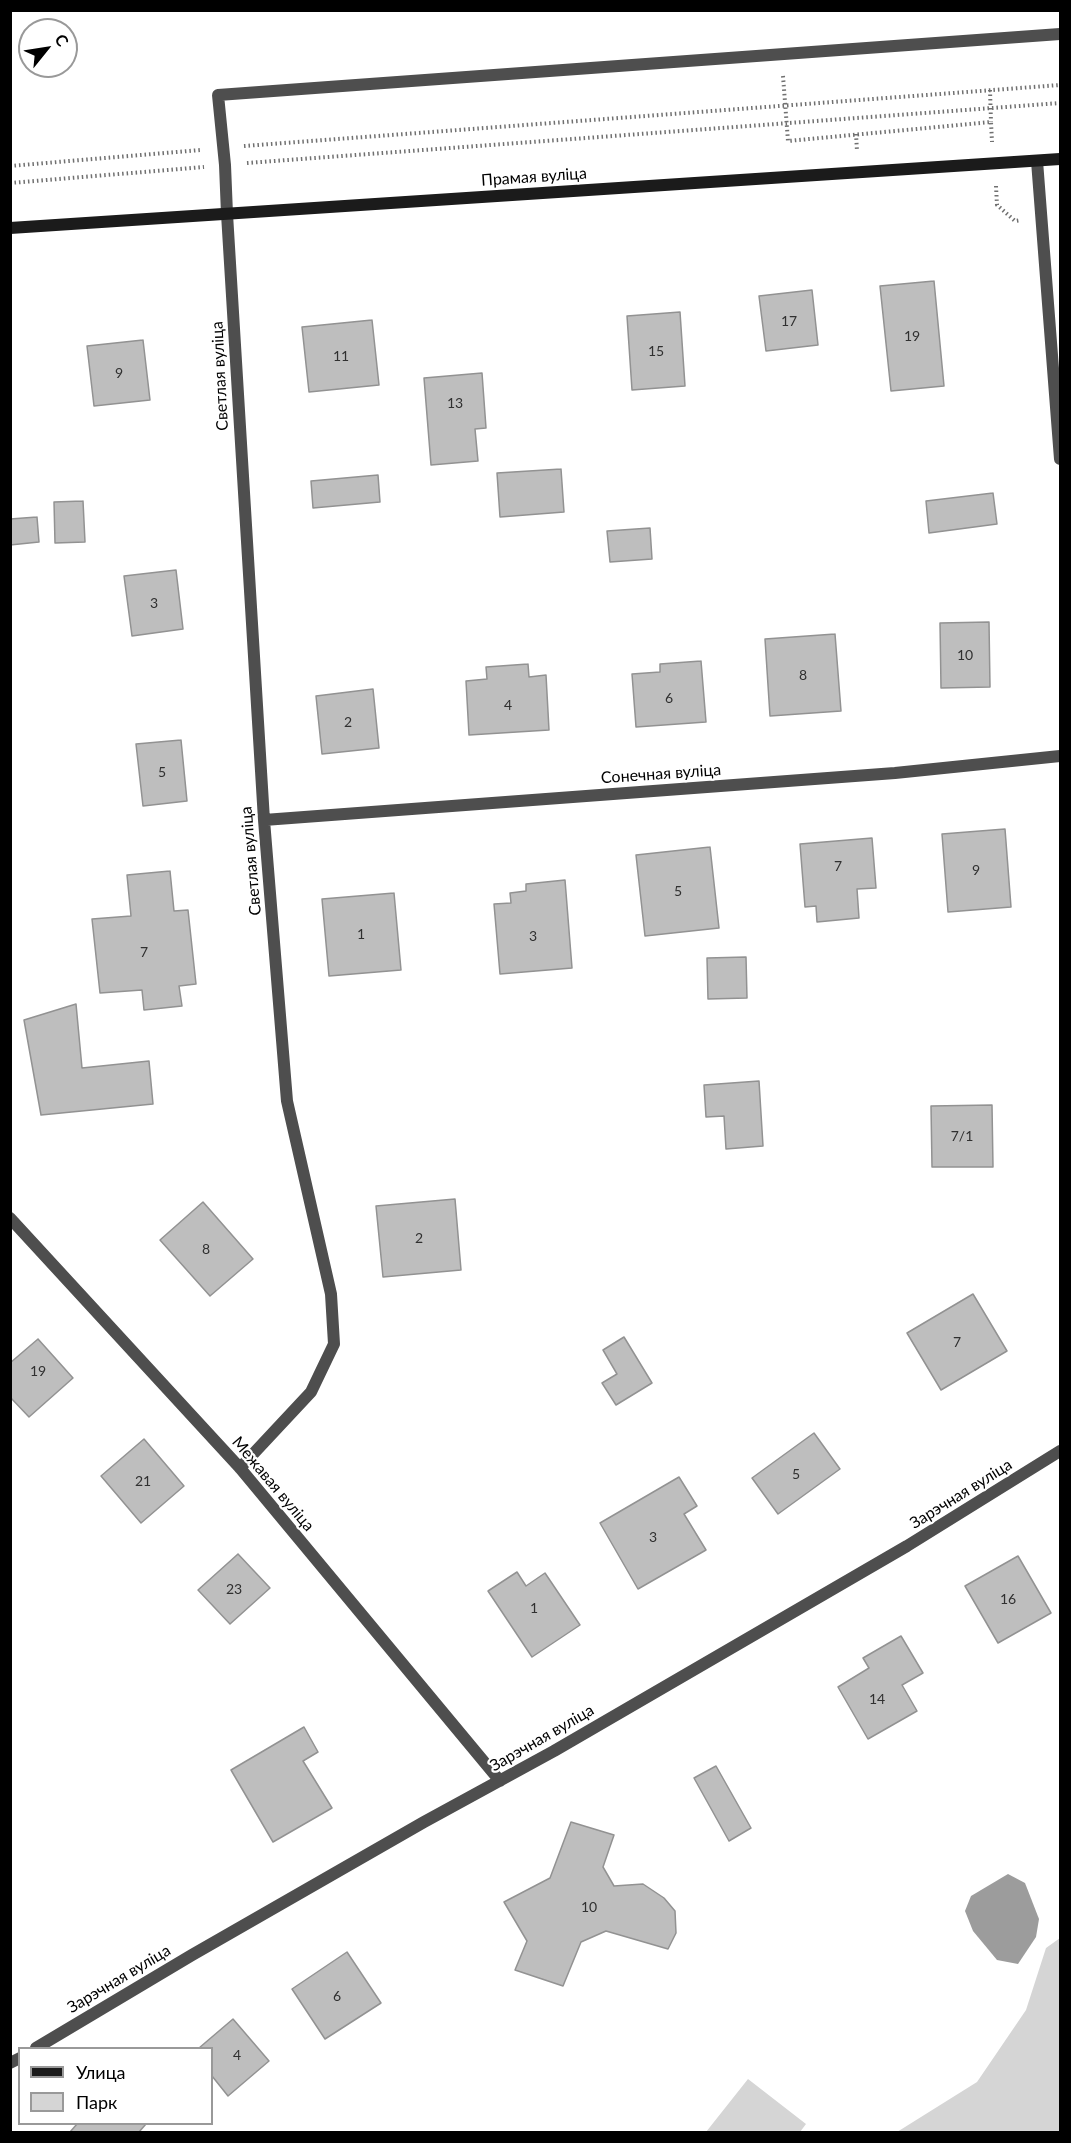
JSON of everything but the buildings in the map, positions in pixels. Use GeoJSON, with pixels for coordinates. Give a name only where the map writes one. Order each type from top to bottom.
{"type":"FeatureCollection","features":[{"type":"Feature","properties":{"kind":"street","name":"Светлая вуліца"},"geometry":{"type":"LineString","coordinates":[[240,1468],[311,1392],[334,1344],[331,1294],[287,1101],[264,820],[225,165],[218,95],[1060,34]]}},
{"type":"Feature","properties":{"kind":"street","name":"Прамая вуліца"},"geometry":{"type":"LineString","coordinates":[[10,228],[1060,159]]}},
{"type":"Feature","properties":{"kind":"street"},"geometry":{"type":"LineString","coordinates":[[1037,161],[1060,459]]}},
{"type":"Feature","properties":{"kind":"street","name":"Сонечная вуліца"},"geometry":{"type":"LineString","coordinates":[[264,820],[895,773],[1060,756]]}},
{"type":"Feature","properties":{"kind":"street","name":"Межавая вуліца"},"geometry":{"type":"LineString","coordinates":[[10,1218],[240,1468],[500,1781]]}},
{"type":"Feature","properties":{"kind":"street","name":"Зарэчная вуліца"},"geometry":{"type":"LineString","coordinates":[[39,2047],[192,1954],[500,1781],[908,1546],[1060,1451]]}},
{"type":"Feature","properties":{"kind":"path"},"geometry":{"type":"LineString","coordinates":[[10,166],[1060,85]]}},
{"type":"Feature","properties":{"kind":"path"},"geometry":{"type":"LineString","coordinates":[[990,90],[991,122]]}},
{"type":"Feature","properties":{"kind":"path"},"geometry":{"type":"LineString","coordinates":[[10,183],[1060,103]]}},
{"type":"Feature","properties":{"kind":"green space"},"geometry":{"type":"Polygon","coordinates":[[[1060,1938],[1060,2132],[897,2132],[977,2082],[1026,2010],[1046,1948],[1060,1938]]]}},
{"type":"Feature","properties":{"kind":"green space"},"geometry":{"type":"Polygon","coordinates":[[[748,2079],[806,2124],[800,2132],[706,2132],[748,2079]]]}},
{"type":"Feature","properties":{"kind":"shaded area"},"geometry":{"type":"Polygon","coordinates":[[[1008,1874],[1025,1883],[1039,1919],[1036,1937],[1018,1964],[997,1960],[973,1931],[965,1911],[971,1896],[1008,1874]]]}}]}
